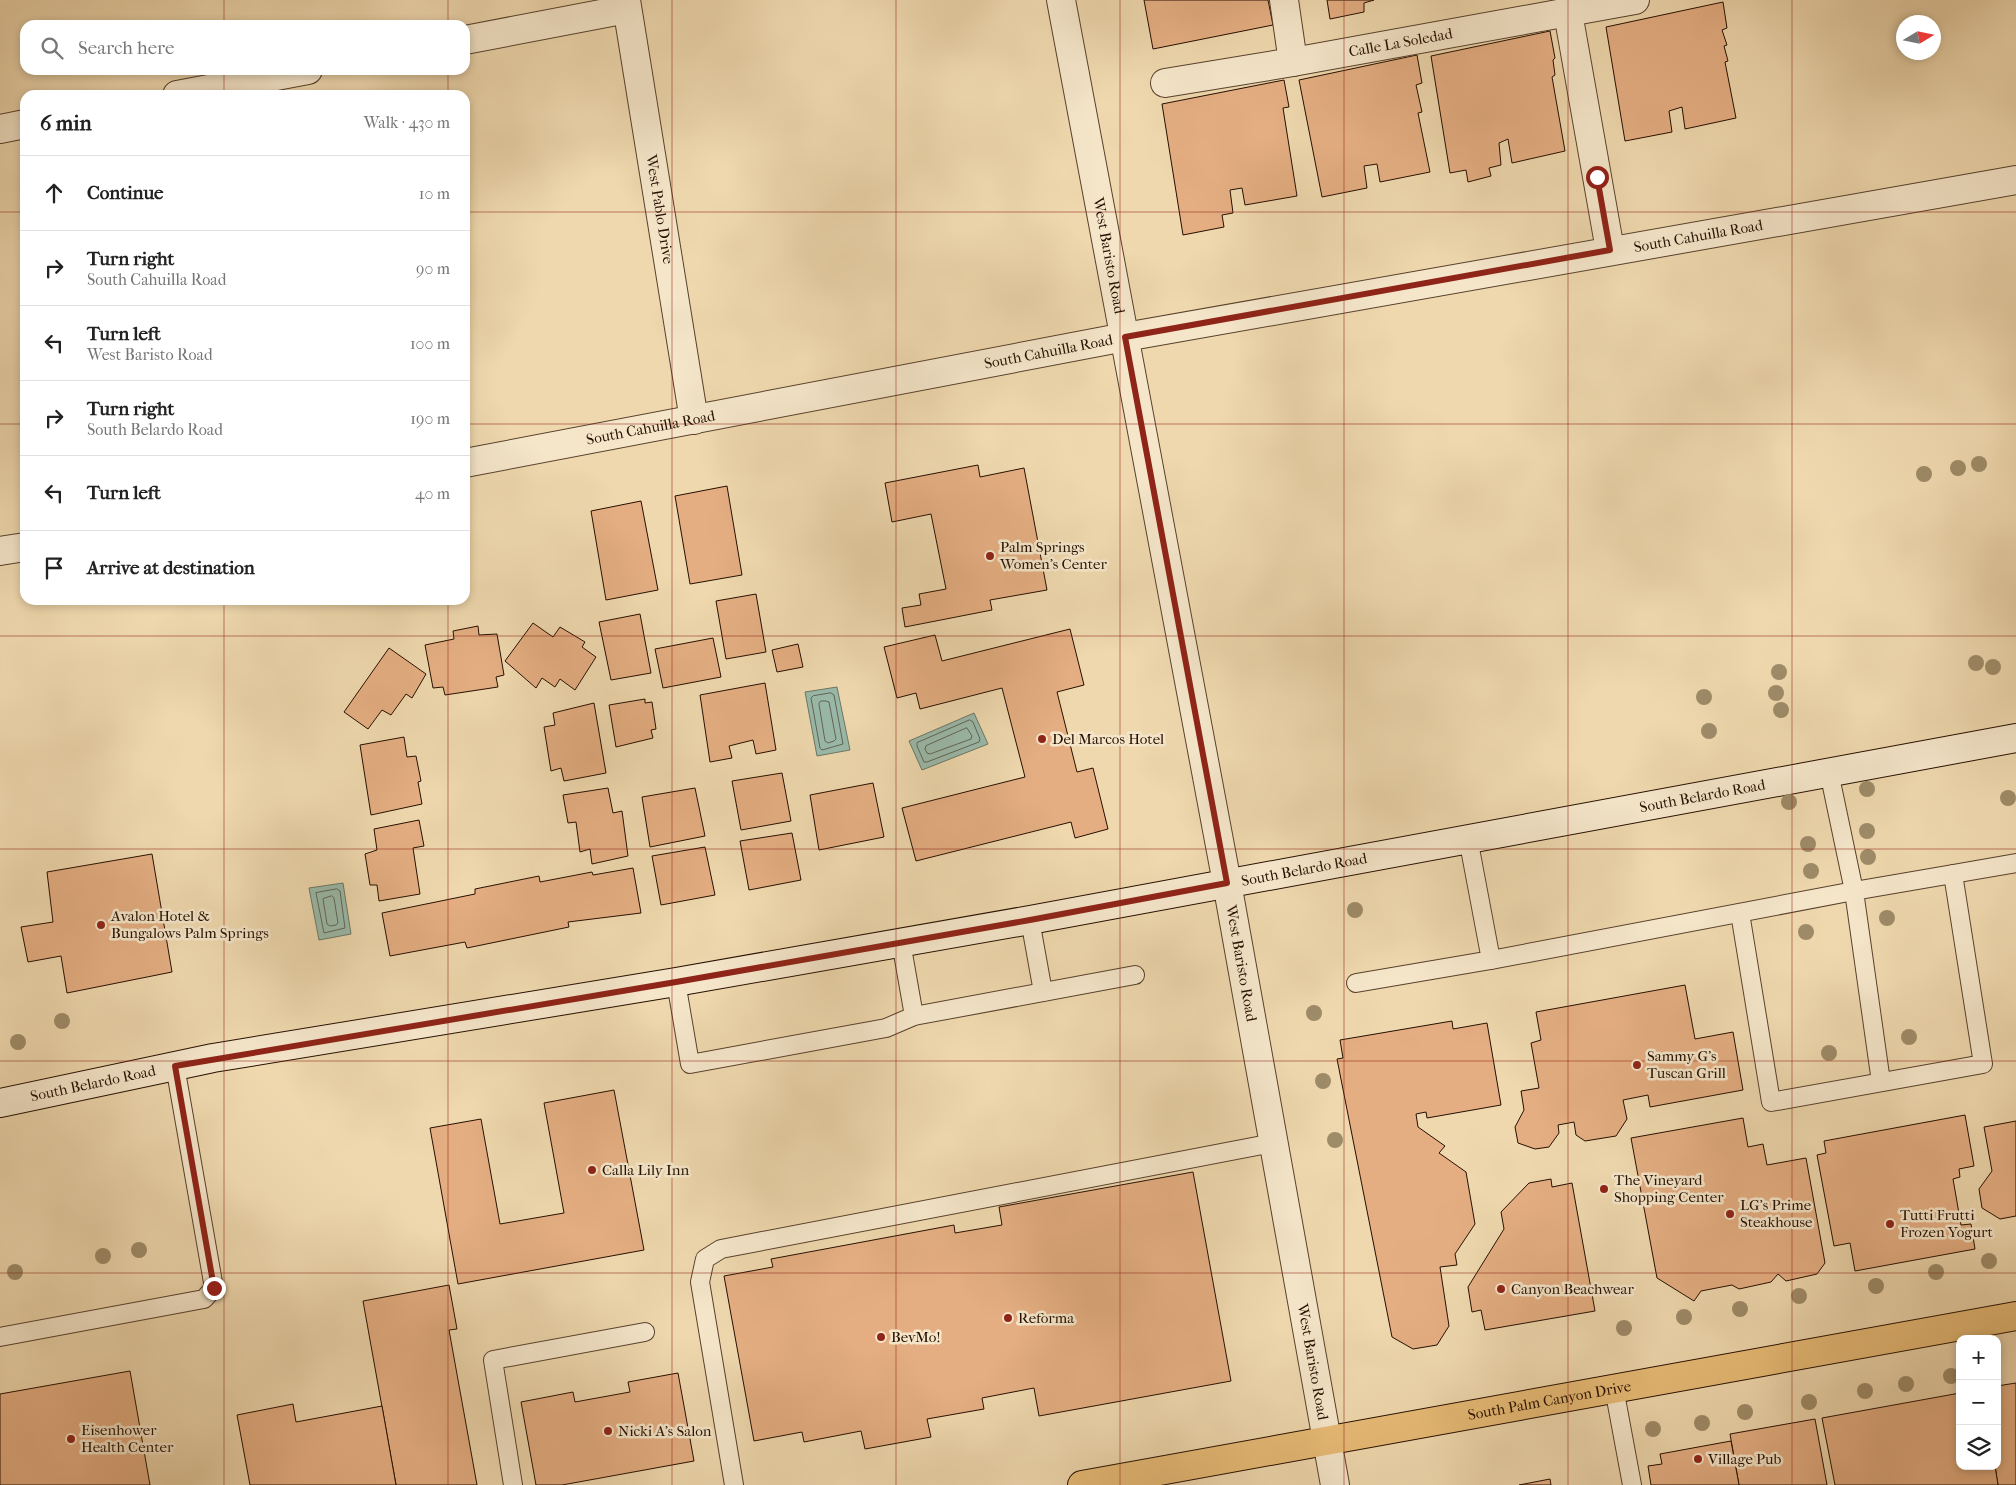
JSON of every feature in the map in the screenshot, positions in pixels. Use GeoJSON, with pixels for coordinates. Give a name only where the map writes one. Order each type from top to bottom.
{"type":"FeatureCollection","features":[{"type":"Feature","properties":{"kind":"main road","name":"South Palm Canyon Drive"},"geometry":{"type":"LineString","coordinates":[[1082,1485],[2016,1316]]}},
{"type":"Feature","properties":{"kind":"street","name":"West Baristo Road"},"geometry":{"type":"LineString","coordinates":[[1061,0],[1227,883],[1335,1485]]}},
{"type":"Feature","properties":{"kind":"street"},"geometry":{"type":"LineString","coordinates":[[1284,0],[1293,62]]}},
{"type":"Feature","properties":{"kind":"street","name":"Calle La Soledad"},"geometry":{"type":"LineString","coordinates":[[1165,82],[1293,62],[1635,0]]}},
{"type":"Feature","properties":{"kind":"street"},"geometry":{"type":"LineString","coordinates":[[470,39],[626,4]]}},
{"type":"Feature","properties":{"kind":"street","name":"West Pablo Drive"},"geometry":{"type":"LineString","coordinates":[[626,4],[694,420]]}},
{"type":"Feature","properties":{"kind":"street"},"geometry":{"type":"LineString","coordinates":[[1568,13],[1610,250]]}},
{"type":"Feature","properties":{"kind":"street"},"geometry":{"type":"LineString","coordinates":[[203,90],[282,75]]}},
{"type":"Feature","properties":{"kind":"street"},"geometry":{"type":"LineString","coordinates":[[0,129],[20,125]]}},
{"type":"Feature","properties":{"kind":"street","name":"South Cahuilla Road"},"geometry":{"type":"LineString","coordinates":[[470,462],[1125,337],[1610,250],[2016,180]]}},
{"type":"Feature","properties":{"kind":"street"},"geometry":{"type":"LineString","coordinates":[[0,551],[20,548]]}},
{"type":"Feature","properties":{"kind":"street","name":"South Belardo Road"},"geometry":{"type":"LineString","coordinates":[[0,1103],[175,1066],[676,982],[1030,920],[2016,738]]}},
{"type":"Feature","properties":{"kind":"lane"},"geometry":{"type":"LineString","coordinates":[[1829,772],[1854,891],[1881,1082]]}},
{"type":"Feature","properties":{"kind":"lane"},"geometry":{"type":"LineString","coordinates":[[1468,838],[1491,960]]}},
{"type":"Feature","properties":{"kind":"lane"},"geometry":{"type":"LineString","coordinates":[[1356,983],[1491,960],[1854,891],[2016,863]]}},
{"type":"Feature","properties":{"kind":"lane"},"geometry":{"type":"LineString","coordinates":[[1740,913],[1771,1102],[1983,1064],[1953,874]]}},
{"type":"Feature","properties":{"kind":"lane"},"geometry":{"type":"LineString","coordinates":[[1030,920],[1043,992]]}},
{"type":"Feature","properties":{"kind":"lane"},"geometry":{"type":"LineString","coordinates":[[902,942],[914,1016]]}},
{"type":"Feature","properties":{"kind":"lane"},"geometry":{"type":"LineString","coordinates":[[676,982],[690,1064],[886,1028],[914,1016],[1135,974]]}},
{"type":"Feature","properties":{"kind":"lane"},"geometry":{"type":"LineString","coordinates":[[0,1337],[204,1300],[214,1288],[175,1066]]}},
{"type":"Feature","properties":{"kind":"lane"},"geometry":{"type":"LineString","coordinates":[[734,1485],[700,1282],[705,1259],[722,1249],[1273,1143]]}},
{"type":"Feature","properties":{"kind":"lane"},"geometry":{"type":"LineString","coordinates":[[513,1485],[493,1360],[646,1332]]}},
{"type":"Feature","properties":{"kind":"lane"},"geometry":{"type":"LineString","coordinates":[[1614,1388],[1632,1485]]}},
{"type":"Feature","properties":{"kind":"water"},"geometry":{"type":"Polygon","coordinates":[[[837,687],[850,750],[817,756],[805,692],[837,687]]]}},
{"type":"Feature","properties":{"kind":"water"},"geometry":{"type":"Polygon","coordinates":[[[974,713],[988,744],[922,770],[909,741],[974,713]]]}},
{"type":"Feature","properties":{"kind":"water"},"geometry":{"type":"Polygon","coordinates":[[[343,883],[351,934],[319,940],[309,888],[343,883]]]}},
{"type":"Feature","properties":{"kind":"building"},"geometry":{"type":"Polygon","coordinates":[[[1144,0],[1268,0],[1273,25],[1153,49],[1144,0]]]}},
{"type":"Feature","properties":{"kind":"building"},"geometry":{"type":"Polygon","coordinates":[[[1327,0],[1374,0],[1364,3],[1364,12],[1330,19],[1327,0]]]}},
{"type":"Feature","properties":{"kind":"building"},"geometry":{"type":"Polygon","coordinates":[[[1723,2],[1727,28],[1722,30],[1727,45],[1724,46],[1728,61],[1725,62],[1736,118],[1685,129],[1682,107],[1669,111],[1672,132],[1625,141],[1606,27],[1723,2]]]}},
{"type":"Feature","properties":{"kind":"building"},"geometry":{"type":"Polygon","coordinates":[[[1550,31],[1555,58],[1553,60],[1555,75],[1552,77],[1565,151],[1512,163],[1508,139],[1499,143],[1501,165],[1489,168],[1491,176],[1468,182],[1466,170],[1450,173],[1431,56],[1550,31]]]}},
{"type":"Feature","properties":{"kind":"building"},"geometry":{"type":"Polygon","coordinates":[[[1417,55],[1422,83],[1416,85],[1422,112],[1418,113],[1430,172],[1380,182],[1377,164],[1364,166],[1367,188],[1322,197],[1299,80],[1417,55]]]}},
{"type":"Feature","properties":{"kind":"building"},"geometry":{"type":"Polygon","coordinates":[[[1284,80],[1289,107],[1283,108],[1297,196],[1245,205],[1242,188],[1230,190],[1233,213],[1222,215],[1224,227],[1183,235],[1162,104],[1284,80]]]}},
{"type":"Feature","properties":{"kind":"building","name":"Palm Springs Women's Center"},"geometry":{"type":"Polygon","coordinates":[[[978,465],[980,477],[1024,468],[1047,590],[990,600],[992,610],[905,627],[902,608],[921,605],[919,594],[946,589],[931,514],[892,522],[885,483],[978,465]]]}},
{"type":"Feature","properties":{"kind":"building"},"geometry":{"type":"Polygon","coordinates":[[[727,486],[742,575],[690,584],[675,496],[727,486]]]}},
{"type":"Feature","properties":{"kind":"building"},"geometry":{"type":"Polygon","coordinates":[[[641,501],[658,590],[606,600],[591,511],[641,501]]]}},
{"type":"Feature","properties":{"kind":"building"},"geometry":{"type":"Polygon","coordinates":[[[756,594],[766,652],[726,659],[716,601],[756,594]]]}},
{"type":"Feature","properties":{"kind":"building"},"geometry":{"type":"Polygon","coordinates":[[[640,614],[651,673],[611,680],[599,622],[640,614]]]}},
{"type":"Feature","properties":{"kind":"building"},"geometry":{"type":"Polygon","coordinates":[[[533,623],[553,637],[560,627],[585,642],[582,647],[596,657],[575,690],[560,679],[555,687],[542,678],[536,688],[505,661],[533,623]]]}},
{"type":"Feature","properties":{"kind":"building"},"geometry":{"type":"Polygon","coordinates":[[[478,626],[479,635],[497,634],[504,675],[496,677],[498,687],[445,695],[443,687],[433,688],[425,645],[454,639],[453,631],[478,626]]]}},
{"type":"Feature","properties":{"kind":"building","name":"Del Marcos Hotel"},"geometry":{"type":"Polygon","coordinates":[[[1070,629],[1084,685],[1057,692],[1077,772],[1093,768],[1108,829],[1075,838],[1071,822],[916,861],[902,808],[1025,777],[1002,688],[920,709],[916,693],[897,698],[884,647],[935,635],[942,661],[1070,629]]]}},
{"type":"Feature","properties":{"kind":"building"},"geometry":{"type":"Polygon","coordinates":[[[713,638],[721,677],[663,688],[655,649],[713,638]]]}},
{"type":"Feature","properties":{"kind":"building"},"geometry":{"type":"Polygon","coordinates":[[[798,644],[803,667],[777,672],[772,650],[798,644]]]}},
{"type":"Feature","properties":{"kind":"building"},"geometry":{"type":"Polygon","coordinates":[[[389,648],[426,674],[412,698],[406,694],[391,715],[382,710],[368,729],[344,712],[389,648]]]}},
{"type":"Feature","properties":{"kind":"building"},"geometry":{"type":"Polygon","coordinates":[[[765,683],[776,750],[756,754],[753,740],[729,746],[732,758],[710,762],[700,695],[765,683]]]}},
{"type":"Feature","properties":{"kind":"building"},"geometry":{"type":"Polygon","coordinates":[[[645,699],[645,703],[652,702],[656,729],[651,730],[653,738],[616,747],[609,705],[645,699]]]}},
{"type":"Feature","properties":{"kind":"building"},"geometry":{"type":"Polygon","coordinates":[[[594,703],[606,773],[564,781],[561,768],[551,771],[544,727],[555,725],[553,713],[594,703]]]}},
{"type":"Feature","properties":{"kind":"building"},"geometry":{"type":"Polygon","coordinates":[[[404,737],[407,757],[416,756],[421,781],[418,782],[422,804],[371,815],[360,745],[404,737]]]}},
{"type":"Feature","properties":{"kind":"building"},"geometry":{"type":"Polygon","coordinates":[[[782,773],[791,821],[741,830],[732,781],[782,773]]]}},
{"type":"Feature","properties":{"kind":"building"},"geometry":{"type":"Polygon","coordinates":[[[873,783],[884,837],[819,850],[810,795],[873,783]]]}},
{"type":"Feature","properties":{"kind":"building"},"geometry":{"type":"Polygon","coordinates":[[[608,788],[613,813],[622,811],[628,856],[592,864],[590,849],[580,852],[576,822],[568,823],[563,795],[608,788]]]}},
{"type":"Feature","properties":{"kind":"building"},"geometry":{"type":"Polygon","coordinates":[[[695,788],[705,836],[650,847],[642,797],[695,788]]]}},
{"type":"Feature","properties":{"kind":"building"},"geometry":{"type":"Polygon","coordinates":[[[419,820],[424,846],[413,848],[420,894],[379,901],[377,885],[370,885],[365,854],[377,850],[374,829],[419,820]]]}},
{"type":"Feature","properties":{"kind":"building"},"geometry":{"type":"Polygon","coordinates":[[[792,833],[801,880],[749,890],[740,841],[792,833]]]}},
{"type":"Feature","properties":{"kind":"building"},"geometry":{"type":"Polygon","coordinates":[[[705,847],[715,895],[661,905],[652,856],[705,847]]]}},
{"type":"Feature","properties":{"kind":"building","name":"Avalon Hotel & Bungalows Palm Springs"},"geometry":{"type":"Polygon","coordinates":[[[152,854],[172,972],[67,993],[61,956],[28,962],[21,927],[53,922],[47,872],[152,854]]]}},
{"type":"Feature","properties":{"kind":"building"},"geometry":{"type":"Polygon","coordinates":[[[633,868],[641,913],[568,922],[569,927],[467,948],[465,942],[390,956],[382,913],[475,894],[475,889],[539,876],[540,882],[592,872],[593,875],[633,868]]]}},
{"type":"Feature","properties":{"kind":"building","name":"Sammy G's Tuscan Grill"},"geometry":{"type":"Polygon","coordinates":[[[1685,985],[1695,1039],[1733,1032],[1743,1090],[1650,1107],[1648,1095],[1623,1100],[1627,1119],[1616,1136],[1585,1141],[1576,1135],[1574,1122],[1558,1125],[1559,1133],[1549,1147],[1535,1149],[1518,1143],[1515,1127],[1524,1110],[1521,1091],[1539,1088],[1531,1043],[1541,1040],[1536,1012],[1685,985]]]}},
{"type":"Feature","properties":{"kind":"building"},"geometry":{"type":"Polygon","coordinates":[[[1452,1021],[1453,1029],[1487,1023],[1501,1105],[1427,1118],[1426,1112],[1416,1114],[1418,1127],[1445,1146],[1439,1153],[1466,1172],[1475,1224],[1455,1254],[1457,1265],[1440,1267],[1449,1326],[1437,1345],[1413,1349],[1392,1337],[1337,1059],[1343,1058],[1340,1040],[1452,1021]]]}},
{"type":"Feature","properties":{"kind":"building","name":"Calla Lily Inn"},"geometry":{"type":"Polygon","coordinates":[[[614,1090],[644,1250],[458,1284],[430,1128],[481,1119],[500,1224],[564,1213],[544,1103],[614,1090]]]}},
{"type":"Feature","properties":{"kind":"building"},"geometry":{"type":"Polygon","coordinates":[[[1965,1115],[1974,1166],[1959,1169],[1960,1177],[1953,1179],[1961,1225],[1971,1224],[1975,1249],[1855,1271],[1850,1243],[1834,1246],[1817,1155],[1826,1153],[1824,1141],[1965,1115]]]}},
{"type":"Feature","properties":{"kind":"building","name":"LG's Prime Steakhouse"},"geometry":{"type":"Polygon","coordinates":[[[1743,1118],[1748,1147],[1763,1144],[1767,1165],[1806,1158],[1825,1263],[1817,1274],[1786,1281],[1778,1274],[1771,1282],[1739,1289],[1732,1285],[1701,1291],[1694,1301],[1657,1278],[1631,1138],[1743,1118]]]}},
{"type":"Feature","properties":{"kind":"building"},"geometry":{"type":"Polygon","coordinates":[[[2016,1121],[2016,1216],[2000,1219],[1982,1208],[1979,1189],[1992,1171],[1984,1127],[2016,1121]]]}},
{"type":"Feature","properties":{"kind":"building"},"geometry":{"type":"Polygon","coordinates":[[[1193,1172],[1231,1381],[1039,1416],[1034,1388],[982,1398],[984,1409],[927,1419],[931,1437],[865,1449],[861,1431],[804,1442],[802,1432],[754,1441],[724,1276],[773,1267],[771,1259],[954,1225],[955,1233],[1002,1225],[999,1207],[1193,1172]]]}},
{"type":"Feature","properties":{"kind":"building"},"geometry":{"type":"Polygon","coordinates":[[[1551,1179],[1552,1187],[1572,1183],[1595,1311],[1485,1330],[1481,1310],[1472,1312],[1468,1287],[1504,1229],[1501,1212],[1529,1183],[1551,1179]]]}},
{"type":"Feature","properties":{"kind":"building"},"geometry":{"type":"Polygon","coordinates":[[[449,1285],[457,1329],[449,1330],[477,1485],[396,1485],[363,1301],[449,1285]]]}},
{"type":"Feature","properties":{"kind":"building","name":"Eisenhower Health Center"},"geometry":{"type":"Polygon","coordinates":[[[130,1371],[150,1485],[0,1485],[0,1394],[130,1371]]]}},
{"type":"Feature","properties":{"kind":"building","name":"Nicki A's Salon"},"geometry":{"type":"Polygon","coordinates":[[[678,1373],[694,1461],[562,1485],[536,1485],[521,1402],[573,1392],[575,1402],[630,1392],[628,1382],[678,1373]]]}},
{"type":"Feature","properties":{"kind":"building"},"geometry":{"type":"Polygon","coordinates":[[[2016,1383],[2016,1485],[1998,1485],[1996,1470],[2001,1470],[2001,1385],[2016,1383]]]}},
{"type":"Feature","properties":{"kind":"building"},"geometry":{"type":"Polygon","coordinates":[[[1956,1394],[1956,1470],[1996,1470],[1998,1485],[1835,1485],[1822,1418],[1956,1394]]]}},
{"type":"Feature","properties":{"kind":"building"},"geometry":{"type":"Polygon","coordinates":[[[293,1404],[296,1422],[382,1406],[396,1485],[250,1485],[237,1415],[293,1404]]]}},
{"type":"Feature","properties":{"kind":"building"},"geometry":{"type":"Polygon","coordinates":[[[1815,1419],[1827,1485],[1739,1485],[1730,1434],[1815,1419]]]}},
{"type":"Feature","properties":{"kind":"building","name":"Village Pub"},"geometry":{"type":"Polygon","coordinates":[[[1731,1441],[1739,1485],[1651,1485],[1648,1466],[1662,1464],[1660,1454],[1731,1441]]]}},
{"type":"Feature","properties":{"kind":"building"},"geometry":{"type":"Polygon","coordinates":[[[1550,1479],[1551,1485],[1519,1485],[1550,1479]]]}},
{"type":"Feature","properties":{"kind":"place","name":"Palm Springs Women's Center"},"geometry":{"type":"Point","coordinates":[990,556]}},
{"type":"Feature","properties":{"kind":"place","name":"Del Marcos Hotel"},"geometry":{"type":"Point","coordinates":[1042,739]}},
{"type":"Feature","properties":{"kind":"place","name":"Avalon Hotel & Bungalows Palm Springs"},"geometry":{"type":"Point","coordinates":[101,925]}},
{"type":"Feature","properties":{"kind":"place","name":"Sammy G's Tuscan Grill"},"geometry":{"type":"Point","coordinates":[1637,1065]}},
{"type":"Feature","properties":{"kind":"place","name":"Calla Lily Inn"},"geometry":{"type":"Point","coordinates":[592,1170]}},
{"type":"Feature","properties":{"kind":"place","name":"The Vineyard Shopping Center"},"geometry":{"type":"Point","coordinates":[1604,1189]}},
{"type":"Feature","properties":{"kind":"place","name":"LG's Prime Steakhouse"},"geometry":{"type":"Point","coordinates":[1730,1214]}},
{"type":"Feature","properties":{"kind":"place","name":"Tutti Frutti Frozen Yogurt"},"geometry":{"type":"Point","coordinates":[1890,1224]}},
{"type":"Feature","properties":{"kind":"place","name":"Canyon Beachwear"},"geometry":{"type":"Point","coordinates":[1501,1289]}},
{"type":"Feature","properties":{"kind":"place","name":"Reforma"},"geometry":{"type":"Point","coordinates":[1008,1318]}},
{"type":"Feature","properties":{"kind":"place","name":"BevMo!"},"geometry":{"type":"Point","coordinates":[881,1337]}},
{"type":"Feature","properties":{"kind":"place","name":"Nicki A's Salon"},"geometry":{"type":"Point","coordinates":[608,1431]}},
{"type":"Feature","properties":{"kind":"place","name":"Eisenhower Health Center"},"geometry":{"type":"Point","coordinates":[71,1439]}},
{"type":"Feature","properties":{"kind":"place","name":"Village Pub"},"geometry":{"type":"Point","coordinates":[1698,1459]}},
{"type":"Feature","properties":{"kind":"route"},"geometry":{"type":"LineString","coordinates":[[214,1288],[175,1066],[676,982],[1030,920],[1227,883],[1125,337],[1610,250],[1597,177]]}}]}
